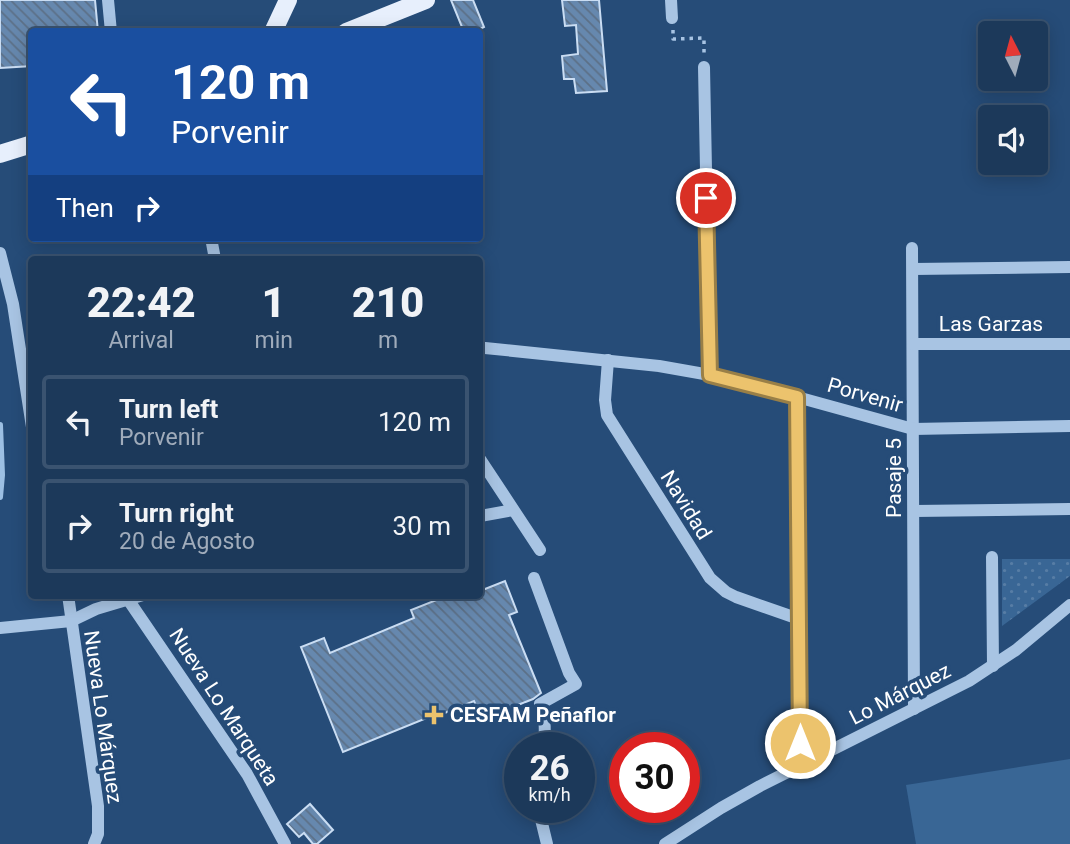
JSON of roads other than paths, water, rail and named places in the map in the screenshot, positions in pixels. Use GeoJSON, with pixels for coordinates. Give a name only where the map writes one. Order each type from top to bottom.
{"type":"FeatureCollection","features":[{"type":"Feature","properties":{"kind":"main road"},"geometry":{"type":"LineString","coordinates":[[356,28],[426,0]]}},
{"type":"Feature","properties":{"kind":"main road"},"geometry":{"type":"LineString","coordinates":[[275,28],[286,5]]}},
{"type":"Feature","properties":{"kind":"main road"},"geometry":{"type":"LineString","coordinates":[[286,5],[286,18],[290,28]]}},
{"type":"Feature","properties":{"kind":"main road"},"geometry":{"type":"LineString","coordinates":[[0,154],[28,145]]}},
{"type":"Feature","properties":{"kind":"street"},"geometry":{"type":"LineString","coordinates":[[108,0],[111,28]]}},
{"type":"Feature","properties":{"kind":"street"},"geometry":{"type":"LineString","coordinates":[[671,0],[672,18]]}},
{"type":"Feature","properties":{"kind":"street"},"geometry":{"type":"LineString","coordinates":[[704,67],[710,375]]}},
{"type":"Feature","properties":{"kind":"street","name":"Pasaje 5"},"geometry":{"type":"LineString","coordinates":[[912,248],[915,709]]}},
{"type":"Feature","properties":{"kind":"street"},"geometry":{"type":"LineString","coordinates":[[0,253],[13,304],[28,401]]}},
{"type":"Feature","properties":{"kind":"street"},"geometry":{"type":"LineString","coordinates":[[913,269],[1070,267]]}},
{"type":"Feature","properties":{"kind":"street","name":"Las Garzas"},"geometry":{"type":"LineString","coordinates":[[913,344],[1070,344]]}},
{"type":"Feature","properties":{"kind":"street","name":"Porvenir"},"geometry":{"type":"LineString","coordinates":[[485,348],[660,366],[710,375],[914,429],[1070,426]]}},
{"type":"Feature","properties":{"kind":"street","name":"Navidad"},"geometry":{"type":"LineString","coordinates":[[608,360],[605,400],[607,415],[710,578],[717,586],[736,597],[799,619]]}},
{"type":"Feature","properties":{"kind":"street"},"geometry":{"type":"LineString","coordinates":[[797,397],[801,766]]}},
{"type":"Feature","properties":{"kind":"street"},"geometry":{"type":"LineString","coordinates":[[483,464],[540,550]]}},
{"type":"Feature","properties":{"kind":"street"},"geometry":{"type":"LineString","coordinates":[[914,511],[1070,509]]}},
{"type":"Feature","properties":{"kind":"street"},"geometry":{"type":"LineString","coordinates":[[483,515],[513,510]]}},
{"type":"Feature","properties":{"kind":"street"},"geometry":{"type":"LineString","coordinates":[[992,557],[993,666]]}},
{"type":"Feature","properties":{"kind":"street"},"geometry":{"type":"LineString","coordinates":[[534,578],[569,673],[576,684],[540,704],[545,732]]}},
{"type":"Feature","properties":{"kind":"street","name":"Nueva Lo Márquez"},"geometry":{"type":"LineString","coordinates":[[68,599],[97,806],[98,834],[94,844]]}},
{"type":"Feature","properties":{"kind":"street"},"geometry":{"type":"LineString","coordinates":[[0,628],[71,621],[122,599]]}},
{"type":"Feature","properties":{"kind":"street","name":"Nueva Lo Marqueta"},"geometry":{"type":"LineString","coordinates":[[128,599],[236,756],[285,844]]}},
{"type":"Feature","properties":{"kind":"street","name":"Lo Márquez"},"geometry":{"type":"LineString","coordinates":[[664,844],[760,786],[969,681],[1016,650],[1070,605]]}},
{"type":"Feature","properties":{"kind":"street"},"geometry":{"type":"LineString","coordinates":[[542,823],[547,844]]}},
{"type":"Feature","properties":{"kind":"waterway"},"geometry":{"type":"LineString","coordinates":[[0,425],[0,497]]}},
{"type":"Feature","properties":{"kind":"place","name":"CESFAM Peñaflor"},"geometry":{"type":"Point","coordinates":[434,715]}}]}
